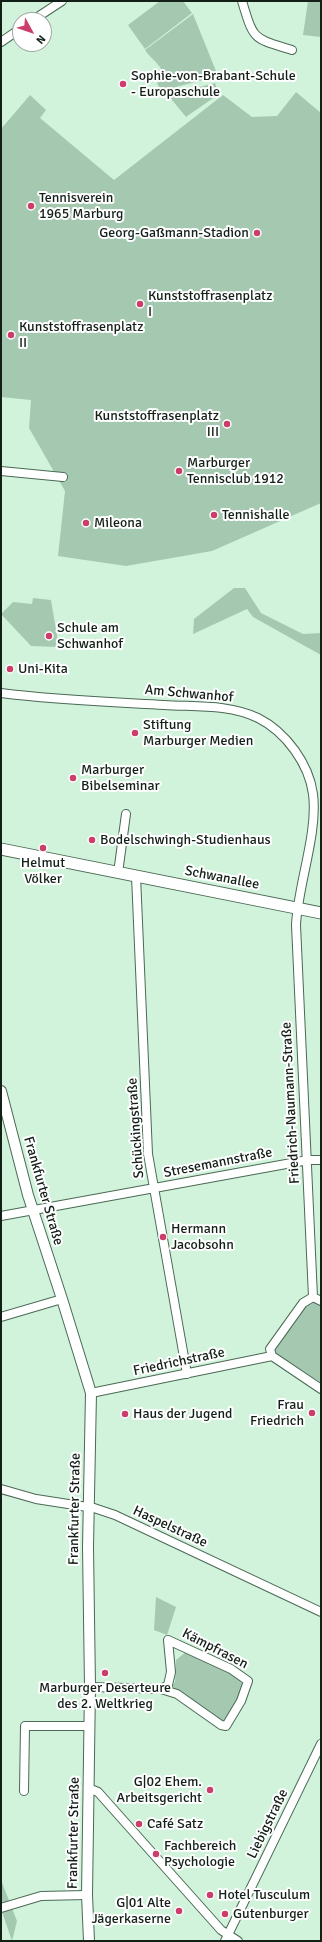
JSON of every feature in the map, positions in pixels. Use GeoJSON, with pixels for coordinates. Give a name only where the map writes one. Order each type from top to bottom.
{"type":"FeatureCollection","features":[{"type":"Feature","properties":{"kind":"main road","name":"Schwanallee"},"geometry":{"type":"LineString","coordinates":[[1,849],[321,913]]}},
{"type":"Feature","properties":{"kind":"street"},"geometry":{"type":"LineString","coordinates":[[46,12],[62,1]]}},
{"type":"Feature","properties":{"kind":"street"},"geometry":{"type":"LineString","coordinates":[[242,1],[252,31],[257,37],[262,41],[292,50]]}},
{"type":"Feature","properties":{"kind":"street"},"geometry":{"type":"LineString","coordinates":[[1,42],[12,34]]}},
{"type":"Feature","properties":{"kind":"street"},"geometry":{"type":"LineString","coordinates":[[1,472],[63,477]]}},
{"type":"Feature","properties":{"kind":"street","name":"Am Schwanhof"},"geometry":{"type":"LineString","coordinates":[[1,693],[66,700],[213,706],[252,716],[279,733],[294,749],[306,769],[313,793],[315,812],[298,908]]}},
{"type":"Feature","properties":{"kind":"street"},"geometry":{"type":"LineString","coordinates":[[118,873],[126,814]]}},
{"type":"Feature","properties":{"kind":"street","name":"Schückingstraße"},"geometry":{"type":"LineString","coordinates":[[136,876],[148,1154],[187,1374]]}},
{"type":"Feature","properties":{"kind":"street","name":"Friedrich-Naumann-Straße"},"geometry":{"type":"LineString","coordinates":[[298,908],[298,975],[308,1160],[313,1297]]}},
{"type":"Feature","properties":{"kind":"street","name":"Frankfurter Straße"},"geometry":{"type":"LineString","coordinates":[[1,1091],[32,1210],[62,1298],[90,1393],[90,1687],[87,1895],[89,1941]]}},
{"type":"Feature","properties":{"kind":"street","name":"Stresemannstraße"},"geometry":{"type":"LineString","coordinates":[[1,1216],[308,1160],[321,1160]]}},
{"type":"Feature","properties":{"kind":"street"},"geometry":{"type":"LineString","coordinates":[[321,1301],[313,1297],[303,1303],[270,1349],[272,1356],[321,1389]]}},
{"type":"Feature","properties":{"kind":"street"},"geometry":{"type":"LineString","coordinates":[[1,1317],[62,1298]]}},
{"type":"Feature","properties":{"kind":"street","name":"Friedrichstraße"},"geometry":{"type":"LineString","coordinates":[[90,1393],[272,1356]]}},
{"type":"Feature","properties":{"kind":"street","name":"Haspelstraße"},"geometry":{"type":"LineString","coordinates":[[1,1490],[36,1499],[89,1507],[115,1515],[321,1612]]}},
{"type":"Feature","properties":{"kind":"street","name":"Kämpfrasen"},"geometry":{"type":"LineString","coordinates":[[90,1687],[161,1689],[177,1694],[220,1725],[226,1726],[241,1701],[248,1681],[231,1669],[168,1640],[171,1672],[168,1684],[161,1689]]}},
{"type":"Feature","properties":{"kind":"street"},"geometry":{"type":"LineString","coordinates":[[24,1791],[25,1726],[89,1726]]}},
{"type":"Feature","properties":{"kind":"street","name":"Liebigstraße"},"geometry":{"type":"LineString","coordinates":[[227,1938],[321,1744]]}},
{"type":"Feature","properties":{"kind":"street"},"geometry":{"type":"LineString","coordinates":[[88,1788],[98,1792],[227,1938],[238,1941]]}},
{"type":"Feature","properties":{"kind":"street"},"geometry":{"type":"LineString","coordinates":[[1,1908],[41,1896],[87,1895]]}},
{"type":"Feature","properties":{"kind":"green space"},"geometry":{"type":"Polygon","coordinates":[[[160,1],[183,1],[192,13],[145,49],[128,25],[160,1]]]}},
{"type":"Feature","properties":{"kind":"green space"},"geometry":{"type":"Polygon","coordinates":[[[308,1],[321,1],[321,37],[303,35],[308,1]]]}},
{"type":"Feature","properties":{"kind":"green space"},"geometry":{"type":"Polygon","coordinates":[[[193,14],[218,76],[161,91],[157,83],[163,79],[162,70],[145,50],[193,14]]]}},
{"type":"Feature","properties":{"kind":"green space"},"geometry":{"type":"Polygon","coordinates":[[[215,83],[219,94],[186,117],[168,95],[215,83]]]}},
{"type":"Feature","properties":{"kind":"green space","name":"Georg-Gaßmann-Stadion"},"geometry":{"type":"Polygon","coordinates":[[[296,92],[321,113],[321,503],[212,551],[126,566],[58,556],[65,491],[29,428],[31,400],[1,397],[1,129],[30,95],[46,110],[40,118],[114,180],[223,95],[252,117],[277,116],[296,92]]]}},
{"type":"Feature","properties":{"kind":"green space"},"geometry":{"type":"Polygon","coordinates":[[[234,588],[245,588],[261,613],[303,634],[321,633],[321,655],[253,617],[247,609],[193,634],[194,619],[234,588]]]}},
{"type":"Feature","properties":{"kind":"green space"},"geometry":{"type":"Polygon","coordinates":[[[33,598],[51,600],[59,647],[31,646],[1,614],[13,602],[32,604],[33,598]]]}},
{"type":"Feature","properties":{"kind":"green space"},"geometry":{"type":"Polygon","coordinates":[[[311,1299],[321,1304],[321,1386],[273,1354],[271,1349],[311,1299]]]}},
{"type":"Feature","properties":{"kind":"green space"},"geometry":{"type":"Polygon","coordinates":[[[156,1597],[176,1607],[167,1635],[154,1630],[156,1597]]]}},
{"type":"Feature","properties":{"kind":"green space"},"geometry":{"type":"Polygon","coordinates":[[[187,1651],[237,1675],[243,1686],[232,1712],[220,1723],[169,1689],[175,1682],[176,1660],[187,1651]]]}},
{"type":"Feature","properties":{"kind":"green space"},"geometry":{"type":"Polygon","coordinates":[[[1,1880],[17,1921],[12,1941],[1,1909],[1,1880]]]}},
{"type":"Feature","properties":{"kind":"place","name":"Sophie-von-Brabant-Schule - Europaschule"},"geometry":{"type":"Point","coordinates":[123,84]}},
{"type":"Feature","properties":{"kind":"place","name":"Tennisverein 1965 Marburg"},"geometry":{"type":"Point","coordinates":[31,206]}},
{"type":"Feature","properties":{"kind":"place","name":"Georg-Gaßmann-Stadion"},"geometry":{"type":"Point","coordinates":[257,233]}},
{"type":"Feature","properties":{"kind":"place","name":"Kunststoffrasenplatz I"},"geometry":{"type":"Point","coordinates":[140,304]}},
{"type":"Feature","properties":{"kind":"place","name":"Kunststoffrasenplatz II"},"geometry":{"type":"Point","coordinates":[11,335]}},
{"type":"Feature","properties":{"kind":"place","name":"Kunststoffrasenplatz III"},"geometry":{"type":"Point","coordinates":[227,424]}},
{"type":"Feature","properties":{"kind":"place","name":"Marburger Tennisclub 1912"},"geometry":{"type":"Point","coordinates":[179,471]}},
{"type":"Feature","properties":{"kind":"place","name":"Tennishalle"},"geometry":{"type":"Point","coordinates":[214,515]}},
{"type":"Feature","properties":{"kind":"place","name":"Mileona"},"geometry":{"type":"Point","coordinates":[86,523]}},
{"type":"Feature","properties":{"kind":"place","name":"Schule am Schwanhof"},"geometry":{"type":"Point","coordinates":[49,636]}},
{"type":"Feature","properties":{"kind":"place","name":"Uni-Kita"},"geometry":{"type":"Point","coordinates":[10,669]}},
{"type":"Feature","properties":{"kind":"place","name":"Stiftung Marburger Medien"},"geometry":{"type":"Point","coordinates":[135,733]}},
{"type":"Feature","properties":{"kind":"place","name":"Marburger Bibelseminar"},"geometry":{"type":"Point","coordinates":[73,778]}},
{"type":"Feature","properties":{"kind":"place","name":"Bodelschwingh-Studienhaus"},"geometry":{"type":"Point","coordinates":[92,840]}},
{"type":"Feature","properties":{"kind":"place","name":"Helmut Völker"},"geometry":{"type":"Point","coordinates":[43,848]}},
{"type":"Feature","properties":{"kind":"place","name":"Hermann Jacobsohn"},"geometry":{"type":"Point","coordinates":[163,1237]}},
{"type":"Feature","properties":{"kind":"place","name":"Frau Friedrich"},"geometry":{"type":"Point","coordinates":[312,1413]}},
{"type":"Feature","properties":{"kind":"place","name":"Haus der Jugend"},"geometry":{"type":"Point","coordinates":[125,1414]}},
{"type":"Feature","properties":{"kind":"place","name":"Marburger Deserteure des 2. Weltkrieg"},"geometry":{"type":"Point","coordinates":[105,1673]}},
{"type":"Feature","properties":{"kind":"place","name":"G|02 Ehem. Arbeitsgericht"},"geometry":{"type":"Point","coordinates":[210,1790]}},
{"type":"Feature","properties":{"kind":"place","name":"Café Satz"},"geometry":{"type":"Point","coordinates":[139,1824]}},
{"type":"Feature","properties":{"kind":"place","name":"Fachbereich Psychologie"},"geometry":{"type":"Point","coordinates":[156,1854]}},
{"type":"Feature","properties":{"kind":"place","name":"Hotel Tusculum"},"geometry":{"type":"Point","coordinates":[210,1895]}},
{"type":"Feature","properties":{"kind":"place","name":"G|01 Alte Jägerkaserne"},"geometry":{"type":"Point","coordinates":[179,1911]}},
{"type":"Feature","properties":{"kind":"place","name":"Gutenburger"},"geometry":{"type":"Point","coordinates":[225,1914]}}]}
